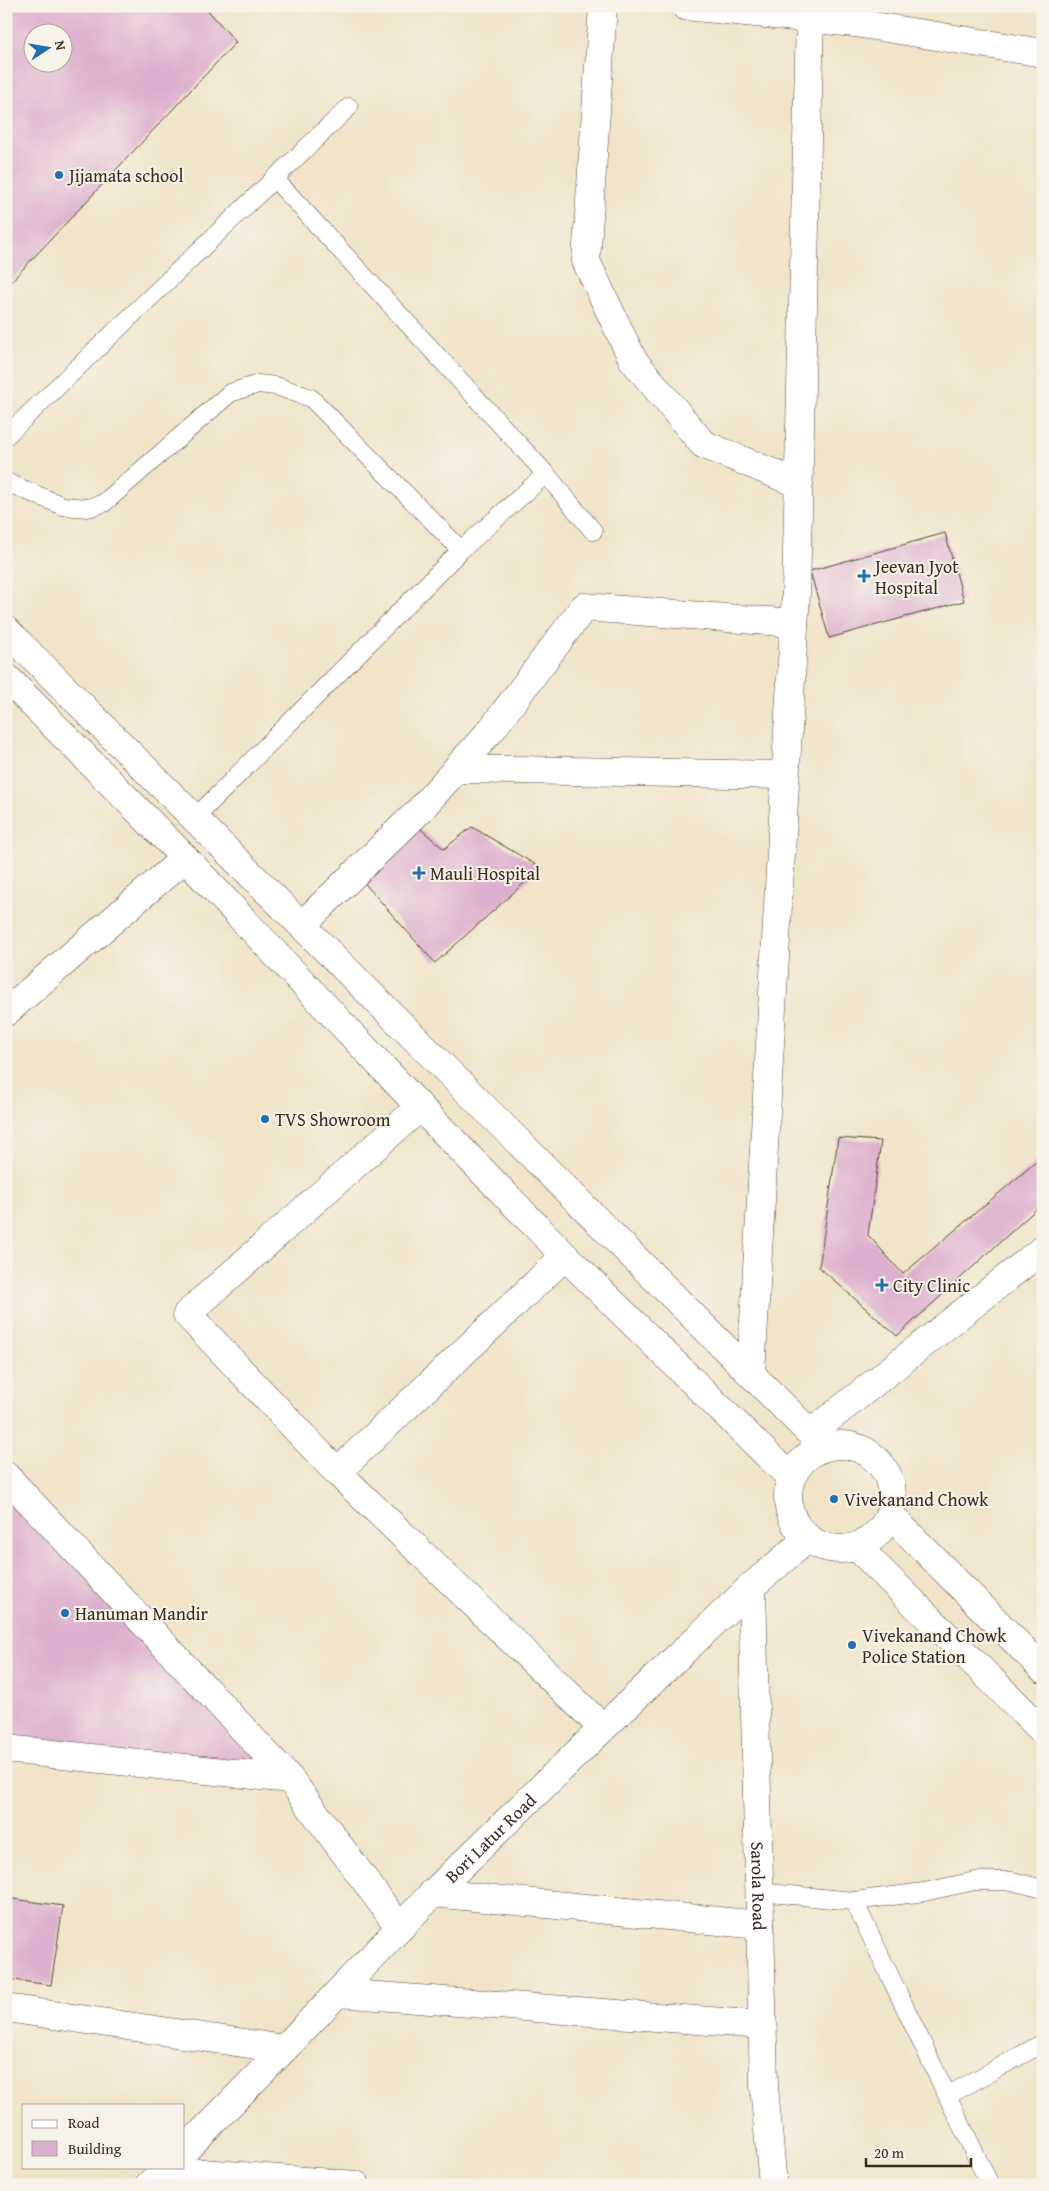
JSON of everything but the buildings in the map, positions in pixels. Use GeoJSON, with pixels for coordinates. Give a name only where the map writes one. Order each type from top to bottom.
{"type":"FeatureCollection","features":[{"type":"Feature","properties":{"kind":"street"},"geometry":{"type":"LineString","coordinates":[[603,6],[586,261],[633,360],[703,444],[799,484]]}},
{"type":"Feature","properties":{"kind":"street"},"geometry":{"type":"LineString","coordinates":[[685,6],[810,19],[854,15],[1043,53]]}},
{"type":"Feature","properties":{"kind":"street"},"geometry":{"type":"LineString","coordinates":[[751,1373],[794,623],[810,19]]}},
{"type":"Feature","properties":{"kind":"street"},"geometry":{"type":"LineString","coordinates":[[302,925],[419,811],[492,729],[584,607],[794,623]]}},
{"type":"Feature","properties":{"kind":"street"},"geometry":{"type":"LineString","coordinates":[[6,630],[817,1439],[853,1445],[878,1460],[892,1486],[890,1515],[876,1536],[857,1547],[830,1550],[807,1538],[793,1521],[787,1499],[790,1477],[817,1439],[1043,1248]]}},
{"type":"Feature","properties":{"kind":"street"},"geometry":{"type":"LineString","coordinates":[[6,677],[185,858],[420,1107],[566,1256],[790,1477]]}},
{"type":"Feature","properties":{"kind":"street"},"geometry":{"type":"LineString","coordinates":[[456,769],[786,775]]}},
{"type":"Feature","properties":{"kind":"street"},"geometry":{"type":"LineString","coordinates":[[6,1012],[185,858]]}},
{"type":"Feature","properties":{"kind":"street"},"geometry":{"type":"LineString","coordinates":[[420,1107],[187,1314],[337,1472],[603,1728]]}},
{"type":"Feature","properties":{"kind":"street"},"geometry":{"type":"LineString","coordinates":[[337,1472],[566,1256]]}},
{"type":"Feature","properties":{"kind":"street"},"geometry":{"type":"LineString","coordinates":[[6,1476],[290,1779],[400,1928]]}},
{"type":"Feature","properties":{"kind":"street"},"geometry":{"type":"LineString","coordinates":[[890,1515],[1043,1669]]}},
{"type":"Feature","properties":{"kind":"street","name":"Bori Latur Road"},"geometry":{"type":"LineString","coordinates":[[185,2150],[433,1893],[752,1586],[807,1538]]}},
{"type":"Feature","properties":{"kind":"street"},"geometry":{"type":"LineString","coordinates":[[857,1547],[1043,1731]]}},
{"type":"Feature","properties":{"kind":"street","name":"Sarola Road"},"geometry":{"type":"LineString","coordinates":[[752,1586],[764,2086],[773,2185]]}},
{"type":"Feature","properties":{"kind":"street"},"geometry":{"type":"LineString","coordinates":[[6,1749],[290,1779]]}},
{"type":"Feature","properties":{"kind":"street"},"geometry":{"type":"LineString","coordinates":[[433,1893],[760,1925]]}},
{"type":"Feature","properties":{"kind":"street"},"geometry":{"type":"LineString","coordinates":[[338,1993],[762,2025]]}},
{"type":"Feature","properties":{"kind":"street"},"geometry":{"type":"LineString","coordinates":[[6,2008],[284,2049]]}},
{"type":"Feature","properties":{"kind":"street"},"geometry":{"type":"LineString","coordinates":[[160,2174],[356,2185]]}},
{"type":"Feature","properties":{"kind":"lane"},"geometry":{"type":"LineString","coordinates":[[6,436],[349,107]]}},
{"type":"Feature","properties":{"kind":"lane"},"geometry":{"type":"LineString","coordinates":[[274,178],[546,474],[593,531]]}},
{"type":"Feature","properties":{"kind":"lane"},"geometry":{"type":"LineString","coordinates":[[6,482],[63,506],[88,508],[104,503],[230,393],[258,384],[276,386],[312,398],[462,550]]}},
{"type":"Feature","properties":{"kind":"lane"},"geometry":{"type":"LineString","coordinates":[[195,818],[462,550],[546,474]]}},
{"type":"Feature","properties":{"kind":"lane"},"geometry":{"type":"LineString","coordinates":[[759,1892],[854,1901],[924,1892],[975,1881],[1012,1881],[1043,1889]]}},
{"type":"Feature","properties":{"kind":"lane"},"geometry":{"type":"LineString","coordinates":[[854,1901],[990,2185]]}},
{"type":"Feature","properties":{"kind":"lane"},"geometry":{"type":"LineString","coordinates":[[948,2096],[1043,2042]]}},
{"type":"Feature","properties":{"kind":"place","name":"Jijamata school"},"geometry":{"type":"Point","coordinates":[59,175]}},
{"type":"Feature","properties":{"kind":"place","name":"Jeevan Jyot Hospital"},"geometry":{"type":"Point","coordinates":[864,576]}},
{"type":"Feature","properties":{"kind":"place","name":"Mauli Hospital"},"geometry":{"type":"Point","coordinates":[419,873]}},
{"type":"Feature","properties":{"kind":"place","name":"TVS Showroom"},"geometry":{"type":"Point","coordinates":[265,1119]}},
{"type":"Feature","properties":{"kind":"place","name":"City Clinic"},"geometry":{"type":"Point","coordinates":[882,1285]}},
{"type":"Feature","properties":{"kind":"place","name":"Vivekanand Chowk"},"geometry":{"type":"Point","coordinates":[834,1499]}},
{"type":"Feature","properties":{"kind":"place","name":"Hanuman Mandir"},"geometry":{"type":"Point","coordinates":[65,1613]}},
{"type":"Feature","properties":{"kind":"place","name":"Vivekanand Chowk Police Station"},"geometry":{"type":"Point","coordinates":[852,1645]}}]}
